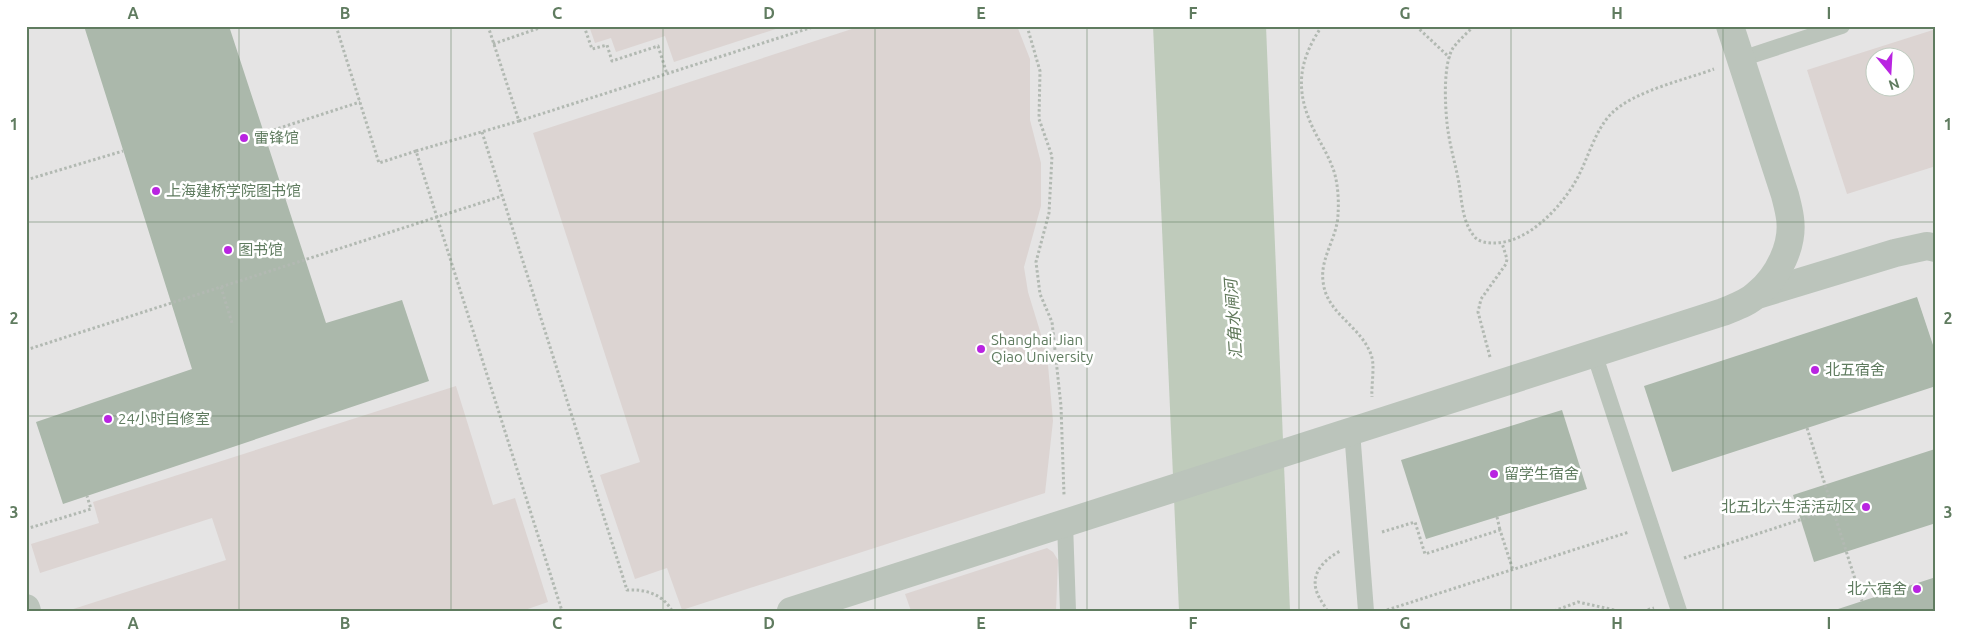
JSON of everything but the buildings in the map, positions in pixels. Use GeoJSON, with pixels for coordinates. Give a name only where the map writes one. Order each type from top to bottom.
{"type":"FeatureCollection","features":[{"type":"Feature","properties":{"kind":"street"},"geometry":{"type":"LineString","coordinates":[[791,611],[1723,312],[1742,304],[1757,294],[1767,283],[1784,257],[1789,240],[1791,219],[1785,195],[1730,26]]}},
{"type":"Feature","properties":{"kind":"street"},"geometry":{"type":"LineString","coordinates":[[1757,294],[1895,252],[1927,246],[1936,248]]}},
{"type":"Feature","properties":{"kind":"lane"},"geometry":{"type":"LineString","coordinates":[[1741,59],[1842,26]]}},
{"type":"Feature","properties":{"kind":"lane"},"geometry":{"type":"LineString","coordinates":[[1594,353],[1679,611]]}},
{"type":"Feature","properties":{"kind":"lane"},"geometry":{"type":"LineString","coordinates":[[1363,428],[1360,539],[1366,611]]}},
{"type":"Feature","properties":{"kind":"lane"},"geometry":{"type":"LineString","coordinates":[[1065,523],[1068,611]]}},
{"type":"Feature","properties":{"kind":"path"},"geometry":{"type":"LineString","coordinates":[[336,26],[379,163],[519,121],[816,26]]}},
{"type":"Feature","properties":{"kind":"path"},"geometry":{"type":"LineString","coordinates":[[488,26],[519,121]]}},
{"type":"Feature","properties":{"kind":"path"},"geometry":{"type":"LineString","coordinates":[[494,44],[545,26]]}},
{"type":"Feature","properties":{"kind":"path"},"geometry":{"type":"LineString","coordinates":[[584,26],[592,49],[607,44],[612,61],[658,46],[667,74]]}},
{"type":"Feature","properties":{"kind":"path"},"geometry":{"type":"LineString","coordinates":[[1027,26],[1040,70],[1039,120],[1052,156],[1049,213],[1036,262],[1040,294],[1052,322],[1061,406],[1065,523]]}},
{"type":"Feature","properties":{"kind":"path"},"geometry":{"type":"LineString","coordinates":[[1322,26],[1311,42],[1301,69],[1301,93],[1308,118],[1333,168],[1337,192],[1338,216],[1334,236],[1323,265],[1322,281],[1328,302],[1366,344],[1371,354],[1363,428]]}},
{"type":"Feature","properties":{"kind":"path"},"geometry":{"type":"LineString","coordinates":[[1416,26],[1450,58]]}},
{"type":"Feature","properties":{"kind":"path"},"geometry":{"type":"LineString","coordinates":[[1474,26],[1452,49],[1444,97],[1448,139],[1465,220],[1476,238],[1488,243],[1502,243],[1532,229],[1556,208],[1575,183],[1605,122],[1617,108],[1666,86],[1741,59]]}},
{"type":"Feature","properties":{"kind":"path"},"geometry":{"type":"LineString","coordinates":[[264,133],[360,102]]}},
{"type":"Feature","properties":{"kind":"path"},"geometry":{"type":"LineString","coordinates":[[482,132],[627,590],[659,595],[667,602],[672,611]]}},
{"type":"Feature","properties":{"kind":"path"},"geometry":{"type":"LineString","coordinates":[[26,180],[123,151]]}},
{"type":"Feature","properties":{"kind":"path"},"geometry":{"type":"LineString","coordinates":[[416,151],[562,611]]}},
{"type":"Feature","properties":{"kind":"path"},"geometry":{"type":"LineString","coordinates":[[26,350],[502,196]]}},
{"type":"Feature","properties":{"kind":"path"},"geometry":{"type":"LineString","coordinates":[[1499,384],[1479,322],[1478,312],[1481,299],[1506,264],[1507,259],[1502,243]]}},
{"type":"Feature","properties":{"kind":"path"},"geometry":{"type":"LineString","coordinates":[[221,287],[232,323]]}},
{"type":"Feature","properties":{"kind":"path"},"geometry":{"type":"LineString","coordinates":[[1807,428],[1862,601]]}},
{"type":"Feature","properties":{"kind":"path"},"geometry":{"type":"LineString","coordinates":[[26,529],[91,508],[87,496]]}},
{"type":"Feature","properties":{"kind":"path"},"geometry":{"type":"LineString","coordinates":[[1664,564],[1833,509]]}},
{"type":"Feature","properties":{"kind":"path"},"geometry":{"type":"LineString","coordinates":[[1496,517],[1513,570]]}},
{"type":"Feature","properties":{"kind":"path"},"geometry":{"type":"LineString","coordinates":[[1360,539],[1415,522],[1425,554],[1500,530]]}},
{"type":"Feature","properties":{"kind":"path"},"geometry":{"type":"LineString","coordinates":[[1385,611],[1651,526]]}},
{"type":"Feature","properties":{"kind":"path"},"geometry":{"type":"LineString","coordinates":[[1321,565],[1314,575],[1314,585],[1327,611]]}},
{"type":"Feature","properties":{"kind":"path"},"geometry":{"type":"LineString","coordinates":[[1554,611],[1578,602],[1618,611]]}},
{"type":"Feature","properties":{"kind":"shaded area","name":"Shanghai Jian Qiao University"},"geometry":{"type":"Polygon","coordinates":[[[26,26],[1936,26],[1936,611],[26,611],[26,26]]]}},
{"type":"Feature","properties":{"kind":"shaded area"},"geometry":{"type":"Polygon","coordinates":[[[589,26],[785,26],[674,62],[665,36],[616,52],[611,38],[595,43],[589,26]]]}},
{"type":"Feature","properties":{"kind":"shaded area"},"geometry":{"type":"Polygon","coordinates":[[[861,26],[1017,26],[1030,59],[1030,120],[1041,163],[1041,206],[1024,267],[1028,292],[1047,354],[1053,421],[1045,493],[682,610],[667,568],[635,579],[600,475],[640,462],[533,133],[861,26]]]}},
{"type":"Feature","properties":{"kind":"shaded area"},"geometry":{"type":"Polygon","coordinates":[[[1936,29],[1936,166],[1847,194],[1807,70],[1864,52],[1864,98],[1914,98],[1914,48],[1876,48],[1936,29]]]}},
{"type":"Feature","properties":{"kind":"shaded area"},"geometry":{"type":"Polygon","coordinates":[[[456,386],[493,505],[515,498],[548,602],[522,611],[67,611],[226,560],[212,518],[40,573],[31,544],[99,523],[93,502],[456,386]]]}},
{"type":"Feature","properties":{"kind":"shaded area"},"geometry":{"type":"Polygon","coordinates":[[[1047,548],[1053,552],[1058,560],[1056,611],[911,611],[905,594],[1047,548]]]}},
{"type":"Feature","properties":{"kind":"water","name":"汇角水闸河"},"geometry":{"type":"Polygon","coordinates":[[[1153,26],[1266,26],[1290,611],[1179,611],[1153,26]]]}},
{"type":"Feature","properties":{"kind":"place","name":"雷锋馆"},"geometry":{"type":"Point","coordinates":[244,138]}},
{"type":"Feature","properties":{"kind":"place","name":"上海建桥学院图书馆"},"geometry":{"type":"Point","coordinates":[156,191]}},
{"type":"Feature","properties":{"kind":"place","name":"图书馆"},"geometry":{"type":"Point","coordinates":[228,250]}},
{"type":"Feature","properties":{"kind":"place","name":"Shanghai Jian Qiao University"},"geometry":{"type":"Point","coordinates":[981,349]}},
{"type":"Feature","properties":{"kind":"place","name":"北五宿舍"},"geometry":{"type":"Point","coordinates":[1815,370]}},
{"type":"Feature","properties":{"kind":"place","name":"24小时自修室"},"geometry":{"type":"Point","coordinates":[108,419]}},
{"type":"Feature","properties":{"kind":"place","name":"留学生宿舍"},"geometry":{"type":"Point","coordinates":[1494,474]}},
{"type":"Feature","properties":{"kind":"place","name":"北五北六生活活动区"},"geometry":{"type":"Point","coordinates":[1866,507]}},
{"type":"Feature","properties":{"kind":"place","name":"北六宿舍"},"geometry":{"type":"Point","coordinates":[1917,589]}}]}
